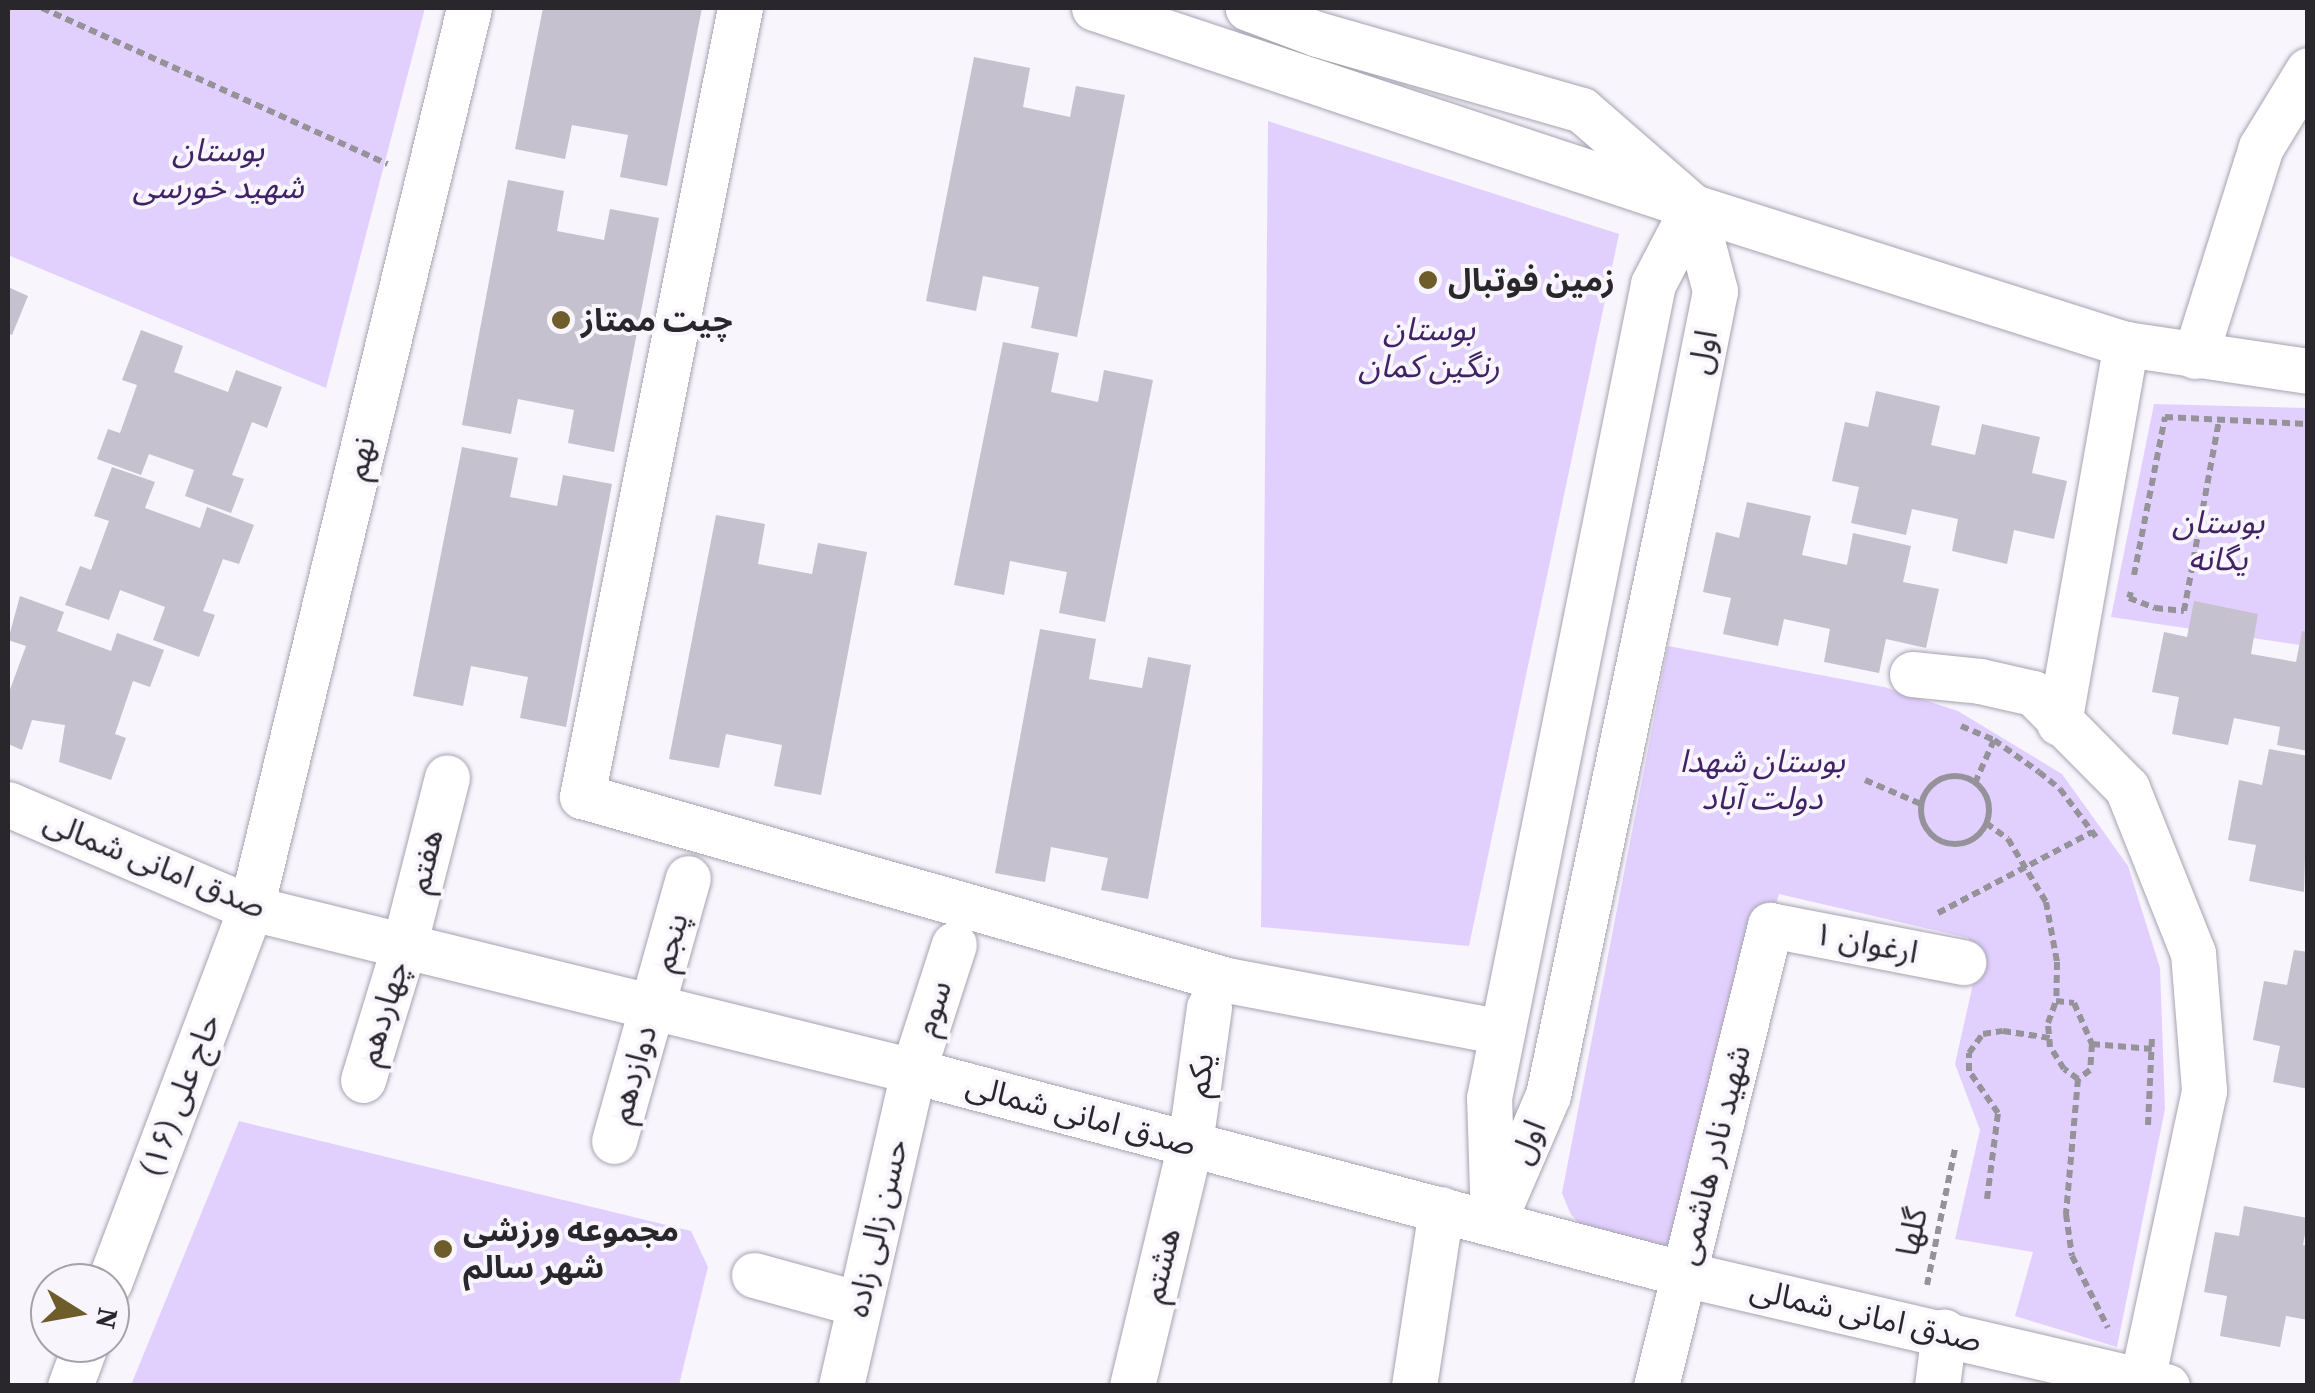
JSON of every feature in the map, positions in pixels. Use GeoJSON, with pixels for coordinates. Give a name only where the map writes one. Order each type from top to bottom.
{"type":"FeatureCollection","features":[{"type":"Feature","properties":{"kind":"street","name":"نهم"},"geometry":{"type":"LineString","coordinates":[[251,908],[469,8]]}},
{"type":"Feature","properties":{"kind":"street"},"geometry":{"type":"LineString","coordinates":[[740,8],[582,796],[1228,980],[1502,1032]]}},
{"type":"Feature","properties":{"kind":"street"},"geometry":{"type":"LineString","coordinates":[[1094,8],[1164,20],[1693,208],[2126,344],[2308,372]]}},
{"type":"Feature","properties":{"kind":"street"},"geometry":{"type":"LineString","coordinates":[[1248,8],[1306,21],[1582,110],[1693,208]]}},
{"type":"Feature","properties":{"kind":"street"},"geometry":{"type":"LineString","coordinates":[[2195,356],[2261,147],[2308,70]]}},
{"type":"Feature","properties":{"kind":"street","name":"اول"},"geometry":{"type":"LineString","coordinates":[[1493,1224],[1488,1098],[1653,284],[1693,208]]}},
{"type":"Feature","properties":{"kind":"street","name":"اول"},"geometry":{"type":"LineString","coordinates":[[1493,1224],[1548,1095],[1682,456],[1714,291],[1693,208]]}},
{"type":"Feature","properties":{"kind":"street"},"geometry":{"type":"LineString","coordinates":[[2059,723],[2126,344]]}},
{"type":"Feature","properties":{"kind":"street"},"geometry":{"type":"LineString","coordinates":[[1912,674],[1980,681],[2033,693],[2127,788],[2193,953],[2204,1090],[2154,1382]]}},
{"type":"Feature","properties":{"kind":"street","name":"هفتم"},"geometry":{"type":"LineString","coordinates":[[404,946],[447,777]]}},
{"type":"Feature","properties":{"kind":"street","name":"صدق امانی شمالی"},"geometry":{"type":"LineString","coordinates":[[8,804],[251,908],[912,1071],[1684,1274],[2154,1382]]}},
{"type":"Feature","properties":{"kind":"street","name":"پنجم"},"geometry":{"type":"LineString","coordinates":[[652,1007],[688,878]]}},
{"type":"Feature","properties":{"kind":"street","name":"حاج علی (۱۶)"},"geometry":{"type":"LineString","coordinates":[[117,1263],[251,908]]}},
{"type":"Feature","properties":{"kind":"street","name":"ارغوان ۱"},"geometry":{"type":"LineString","coordinates":[[1770,924],[1963,962]]}},
{"type":"Feature","properties":{"kind":"street","name":"شهید نادر هاشمی"},"geometry":{"type":"LineString","coordinates":[[1656,1386],[1770,924]]}},
{"type":"Feature","properties":{"kind":"street","name":"سوم"},"geometry":{"type":"LineString","coordinates":[[912,1071],[954,944]]}},
{"type":"Feature","properties":{"kind":"street","name":"چهاردهم"},"geometry":{"type":"LineString","coordinates":[[362,1080],[404,946]]}},
{"type":"Feature","properties":{"kind":"street","name":"دوازدهم"},"geometry":{"type":"LineString","coordinates":[[614,1141],[652,1007]]}},
{"type":"Feature","properties":{"kind":"street","name":"یکم"},"geometry":{"type":"LineString","coordinates":[[1190,1144],[1209,1007]]}},
{"type":"Feature","properties":{"kind":"street","name":"حسن زالی زاده"},"geometry":{"type":"LineString","coordinates":[[841,1386],[912,1071]]}},
{"type":"Feature","properties":{"kind":"street","name":"هشتم"},"geometry":{"type":"LineString","coordinates":[[1132,1386],[1190,1144]]}},
{"type":"Feature","properties":{"kind":"street"},"geometry":{"type":"LineString","coordinates":[[1414,1386],[1441,1209]]}},
{"type":"Feature","properties":{"kind":"street"},"geometry":{"type":"LineString","coordinates":[[754,1276],[859,1304]]}},
{"type":"Feature","properties":{"kind":"street"},"geometry":{"type":"LineString","coordinates":[[1931,1328],[1936,1386]]}},
{"type":"Feature","properties":{"kind":"path"},"geometry":{"type":"LineString","coordinates":[[42,8],[426,182]]}},
{"type":"Feature","properties":{"kind":"path"},"geometry":{"type":"LineString","coordinates":[[2219,420],[2184,611],[2154,608],[2130,598],[2165,418],[2219,420],[2308,424]]}},
{"type":"Feature","properties":{"kind":"path"},"geometry":{"type":"LineString","coordinates":[[1949,722],[1994,740],[2060,790],[2100,842]]}},
{"type":"Feature","properties":{"kind":"path"},"geometry":{"type":"LineString","coordinates":[[1975,783],[1994,740]]}},
{"type":"Feature","properties":{"kind":"path"},"geometry":{"type":"LineString","coordinates":[[1954,776],[1975,783],[1987,802],[1986,823],[1962,844],[1940,841],[1924,826],[1922,804],[1933,784],[1954,776]]}},
{"type":"Feature","properties":{"kind":"path"},"geometry":{"type":"LineString","coordinates":[[1865,780],[1922,804]]}},
{"type":"Feature","properties":{"kind":"path"},"geometry":{"type":"LineString","coordinates":[[1986,823],[2008,839],[2028,866],[2046,902],[2053,932],[2056,1000],[2048,1023],[2050,1038],[2064,1068],[2078,1078]]}},
{"type":"Feature","properties":{"kind":"path"},"geometry":{"type":"LineString","coordinates":[[1930,917],[2092,832]]}},
{"type":"Feature","properties":{"kind":"path"},"geometry":{"type":"LineString","coordinates":[[2056,1000],[2074,1003],[2092,1044],[2090,1070],[2078,1078]]}},
{"type":"Feature","properties":{"kind":"path"},"geometry":{"type":"LineString","coordinates":[[1987,1199],[1997,1150],[1998,1114],[1969,1071],[1969,1052],[1983,1034],[2003,1031],[2050,1038]]}},
{"type":"Feature","properties":{"kind":"path"},"geometry":{"type":"LineString","coordinates":[[2147,1134],[2152,1033]]}},
{"type":"Feature","properties":{"kind":"path"},"geometry":{"type":"LineString","coordinates":[[2092,1044],[2152,1050]]}},
{"type":"Feature","properties":{"kind":"path"},"geometry":{"type":"LineString","coordinates":[[2078,1078],[2066,1214],[2072,1256],[2108,1329]]}},
{"type":"Feature","properties":{"kind":"path","name":"گلها"},"geometry":{"type":"LineString","coordinates":[[1931,1328],[1956,1149]]}},
{"type":"Feature","properties":{"kind":"path"},"geometry":{"type":"LineString","coordinates":[[2108,1329],[2111,1315]]}},
{"type":"Feature","properties":{"kind":"path"},"geometry":{"type":"LineString","coordinates":[[2092,1324],[2108,1329]]}},
{"type":"Feature","properties":{"kind":"green space","name":"بوستان شهید خورسی"},"geometry":{"type":"Polygon","coordinates":[[[8,8],[425,8],[326,388],[8,255],[8,8]]]}},
{"type":"Feature","properties":{"kind":"green space","name":"بوستان رنگین کمان"},"geometry":{"type":"Polygon","coordinates":[[[1268,121],[1619,234],[1469,946],[1261,927],[1268,121]]]}},
{"type":"Feature","properties":{"kind":"green space","name":"بوستان یگانه"},"geometry":{"type":"Polygon","coordinates":[[[2154,404],[2307,408],[2307,646],[2111,617],[2154,404]]]}},
{"type":"Feature","properties":{"kind":"green space","name":"بوستان شهدا دولت آباد"},"geometry":{"type":"Polygon","coordinates":[[[1668,646],[1884,687],[1958,711],[2062,774],[2128,866],[2160,968],[2165,1109],[2117,1347],[2015,1316],[2033,1252],[1955,1239],[1980,1130],[1955,1064],[1979,957],[1968,938],[1779,894],[1680,1247],[1623,1245],[1581,1226],[1570,1213],[1562,1193],[1668,646]]]}},
{"type":"Feature","properties":{"kind":"green space","name":"مجموعه ورزشی شهر سالم"},"geometry":{"type":"Polygon","coordinates":[[[239,1121],[691,1231],[708,1267],[679,1385],[131,1385],[239,1121]]]}},
{"type":"Feature","properties":{"kind":"building"},"geometry":{"type":"Polygon","coordinates":[[[543,8],[702,8],[667,186],[620,177],[628,135],[572,125],[565,159],[515,149],[543,8]]]}},
{"type":"Feature","properties":{"kind":"building"},"geometry":{"type":"Polygon","coordinates":[[[974,57],[1030,68],[1023,107],[1070,117],[1076,86],[1125,95],[1077,337],[1031,328],[1039,287],[983,276],[976,311],[926,301],[974,57]]]}},
{"type":"Feature","properties":{"kind":"building","name":"چیت ممتاز"},"geometry":{"type":"Polygon","coordinates":[[[508,180],[564,191],[557,231],[604,240],[610,209],[659,218],[614,452],[568,443],[574,410],[518,399],[511,434],[462,425],[508,180]]]}},
{"type":"Feature","properties":{"kind":"building"},"geometry":{"type":"Polygon","coordinates":[[[8,287],[28,296],[12,335],[8,333],[8,287]]]}},
{"type":"Feature","properties":{"kind":"building"},"geometry":{"type":"Polygon","coordinates":[[[141,330],[183,346],[174,372],[228,392],[236,370],[282,387],[267,428],[252,422],[232,475],[244,479],[231,513],[185,496],[194,470],[149,454],[141,475],[97,459],[108,429],[120,433],[137,385],[122,380],[141,330]]]}},
{"type":"Feature","properties":{"kind":"building"},"geometry":{"type":"Polygon","coordinates":[[[1003,342],[1059,353],[1051,392],[1098,402],[1104,370],[1153,380],[1105,622],[1059,613],[1067,572],[1010,561],[1004,595],[954,585],[1003,342]]]}},
{"type":"Feature","properties":{"kind":"building"},"geometry":{"type":"Polygon","coordinates":[[[1876,391],[1940,406],[1931,445],[1975,455],[1982,424],[2040,437],[2032,473],[2067,481],[2054,539],[2014,530],[2007,564],[1952,551],[1958,519],[1912,509],[1906,535],[1851,523],[1859,487],[1832,481],[1845,422],[1868,427],[1876,391]]]}},
{"type":"Feature","properties":{"kind":"building"},"geometry":{"type":"Polygon","coordinates":[[[462,447],[518,458],[510,497],[557,506],[563,475],[612,484],[566,727],[520,718],[528,677],[471,666],[463,706],[413,696],[462,447]]]}},
{"type":"Feature","properties":{"kind":"building"},"geometry":{"type":"Polygon","coordinates":[[[112,467],[155,482],[145,508],[200,528],[207,507],[254,525],[239,564],[223,559],[203,611],[215,615],[199,657],[153,640],[165,607],[120,590],[109,620],[65,605],[80,566],[91,570],[109,521],[94,516],[112,467]]]}},
{"type":"Feature","properties":{"kind":"building"},"geometry":{"type":"Polygon","coordinates":[[[1747,502],[1811,516],[1802,555],[1847,565],[1853,533],[1911,546],[1903,582],[1939,589],[1926,648],[1886,639],[1879,673],[1824,662],[1830,629],[1784,619],[1778,646],[1723,634],[1731,598],[1703,592],[1716,532],[1739,538],[1747,502]]]}},
{"type":"Feature","properties":{"kind":"building"},"geometry":{"type":"Polygon","coordinates":[[[716,515],[765,524],[758,564],[812,574],[818,543],[867,552],[821,795],[774,786],[782,745],[726,734],[719,768],[669,759],[716,515]]]}},
{"type":"Feature","properties":{"kind":"building"},"geometry":{"type":"Polygon","coordinates":[[[20,596],[64,612],[57,631],[111,651],[117,633],[164,650],[150,687],[133,681],[115,734],[126,738],[111,780],[59,762],[65,725],[32,720],[22,750],[8,744],[8,695],[26,646],[8,640],[20,596]]]}},
{"type":"Feature","properties":{"kind":"building"},"geometry":{"type":"Polygon","coordinates":[[[2194,601],[2258,614],[2251,654],[2296,662],[2302,631],[2308,632],[2308,751],[2277,745],[2280,727],[2234,718],[2228,745],[2172,734],[2179,697],[2152,692],[2164,632],[2187,637],[2194,601]]]}},
{"type":"Feature","properties":{"kind":"building"},"geometry":{"type":"Polygon","coordinates":[[[1040,629],[1096,639],[1089,679],[1142,688],[1148,657],[1191,665],[1148,899],[1101,890],[1108,858],[1051,847],[1045,882],[995,873],[1040,629]]]}},
{"type":"Feature","properties":{"kind":"building"},"geometry":{"type":"Polygon","coordinates":[[[2269,749],[2308,756],[2304,892],[2249,881],[2256,845],[2228,840],[2239,780],[2262,785],[2269,749]]]}},
{"type":"Feature","properties":{"kind":"building"},"geometry":{"type":"Polygon","coordinates":[[[2294,950],[2308,952],[2308,1089],[2273,1082],[2280,1046],[2253,1040],[2264,981],[2287,985],[2294,950]]]}},
{"type":"Feature","properties":{"kind":"building"},"geometry":{"type":"Polygon","coordinates":[[[2244,1206],[2308,1218],[2303,1245],[2308,1246],[2308,1320],[2286,1316],[2280,1347],[2220,1336],[2227,1296],[2204,1292],[2215,1232],[2239,1236],[2244,1206]]]}},
{"type":"Feature","properties":{"kind":"place","name":"زمین فوتبال"},"geometry":{"type":"Point","coordinates":[1428,280]}},
{"type":"Feature","properties":{"kind":"place","name":"چیت ممتاز"},"geometry":{"type":"Point","coordinates":[561,320]}},
{"type":"Feature","properties":{"kind":"place","name":"مجموعه ورزشی شهر سالم"},"geometry":{"type":"Point","coordinates":[443,1249]}}]}
